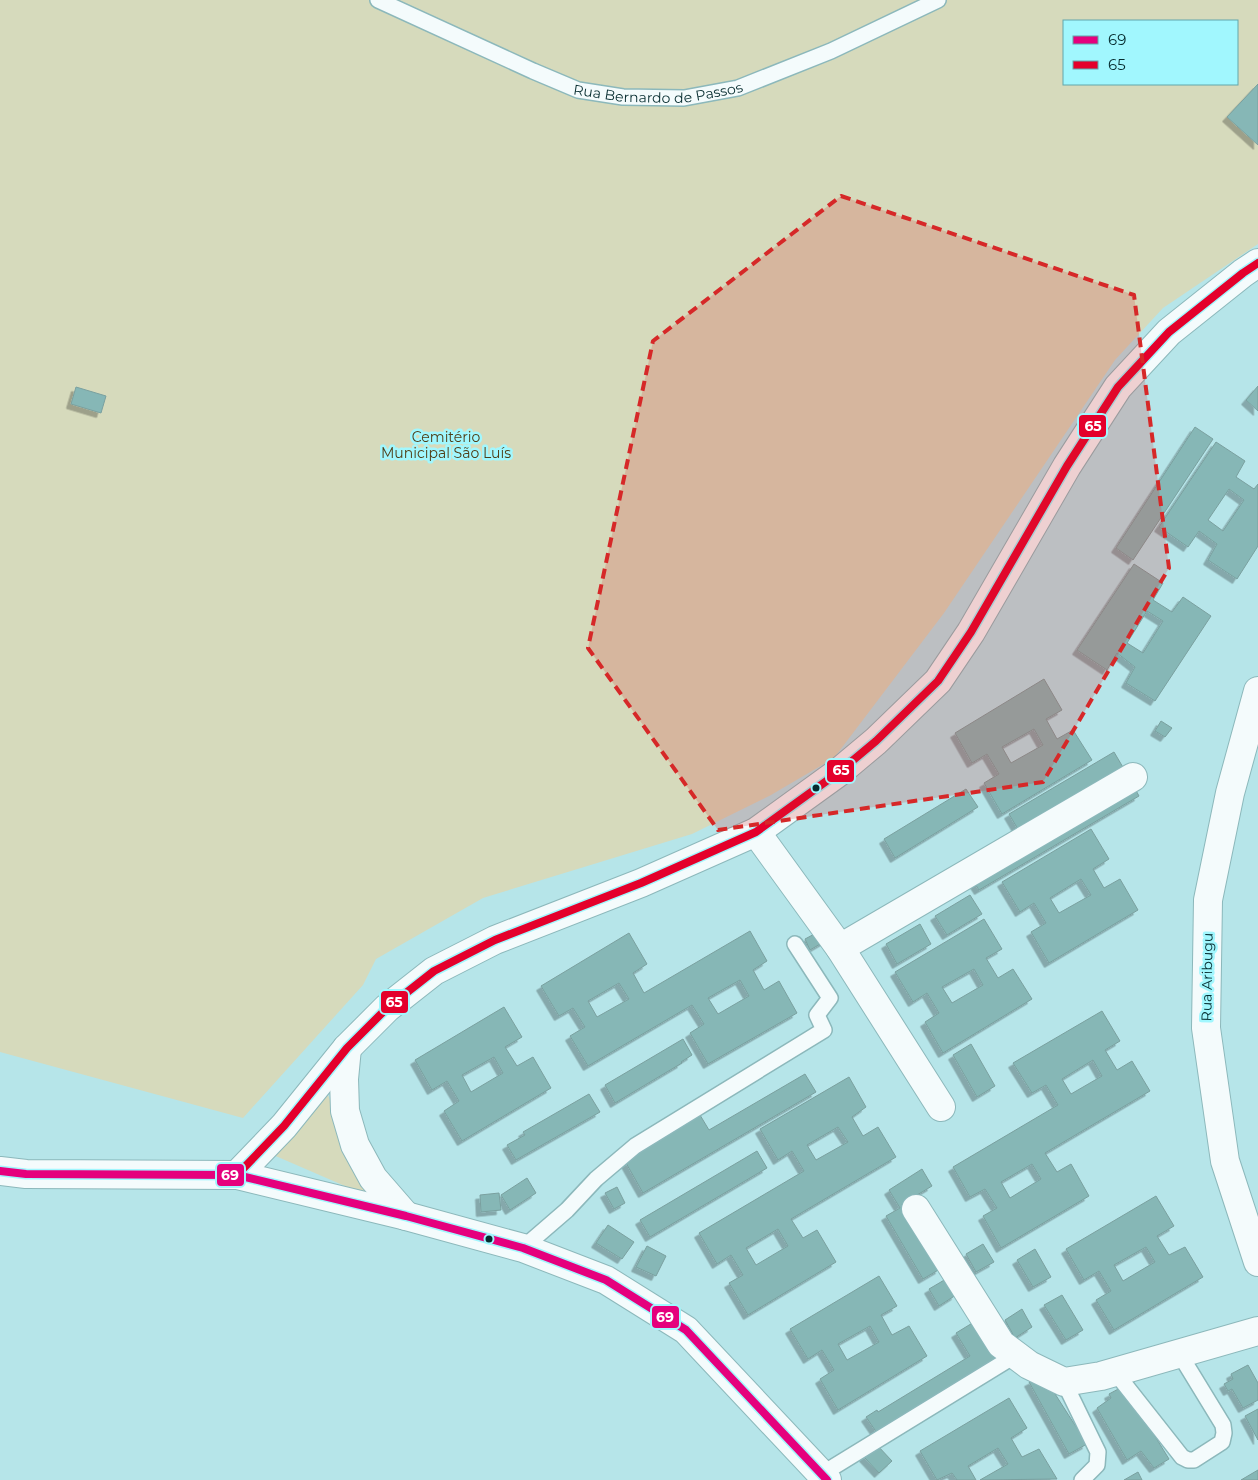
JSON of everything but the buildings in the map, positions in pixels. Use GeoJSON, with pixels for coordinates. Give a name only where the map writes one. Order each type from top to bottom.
{"type":"FeatureCollection","features":[{"type":"Feature","properties":{"kind":"street"},"geometry":{"type":"LineString","coordinates":[[237,1175],[284,1126],[347,1048],[387,1008],[434,971],[495,940],[641,882],[756,832],[839,772],[876,741],[938,681],[971,632],[1067,466],[1118,387],[1169,332],[1258,263]]}},
{"type":"Feature","properties":{"kind":"street","name":"Rua Aribugu"},"geometry":{"type":"LineString","coordinates":[[1258,691],[1230,793],[1208,900],[1206,1028],[1225,1161],[1258,1262]]}},
{"type":"Feature","properties":{"kind":"street"},"geometry":{"type":"LineString","coordinates":[[840,948],[1133,777]]}},
{"type":"Feature","properties":{"kind":"street"},"geometry":{"type":"LineString","coordinates":[[756,832],[840,948],[941,1107]]}},
{"type":"Feature","properties":{"kind":"street"},"geometry":{"type":"LineString","coordinates":[[347,1048],[344,1079],[345,1111],[355,1144],[372,1178],[406,1216]]}},
{"type":"Feature","properties":{"kind":"street"},"geometry":{"type":"LineString","coordinates":[[0,1171],[26,1174],[237,1175],[406,1216],[523,1248],[606,1280],[686,1330],[824,1477]]}},
{"type":"Feature","properties":{"kind":"street"},"geometry":{"type":"LineString","coordinates":[[916,1209],[1001,1344],[1029,1366],[1064,1382],[1101,1376],[1258,1331]]}},
{"type":"Feature","properties":{"kind":"lane","name":"Rua Bernardo de Passos"},"geometry":{"type":"LineString","coordinates":[[378,0],[578,90],[622,98],[684,98],[738,88],[831,50],[938,0]]}},
{"type":"Feature","properties":{"kind":"lane"},"geometry":{"type":"LineString","coordinates":[[523,1248],[567,1210],[596,1179],[634,1146],[824,1030],[816,1015],[830,998],[795,944]]}},
{"type":"Feature","properties":{"kind":"lane"},"geometry":{"type":"LineString","coordinates":[[1115,1372],[1182,1457],[1194,1460],[1222,1442],[1223,1426],[1180,1353]]}},
{"type":"Feature","properties":{"kind":"lane"},"geometry":{"type":"LineString","coordinates":[[824,1477],[1016,1356]]}},
{"type":"Feature","properties":{"kind":"lane"},"geometry":{"type":"LineString","coordinates":[[1064,1382],[1098,1452],[1097,1465],[1082,1480]]}},
{"type":"Feature","properties":{"kind":"highlighted area"},"geometry":{"type":"Polygon","coordinates":[[[841,196],[1134,295],[1169,568],[1043,782],[718,830],[588,648],[653,341],[841,196]]]}},
{"type":"Feature","properties":{"kind":"green space","name":"Cemitério Municipal São Luís"},"geometry":{"type":"Polygon","coordinates":[[[0,0],[1258,0],[1258,244],[1163,308],[1115,360],[944,613],[834,758],[771,795],[692,834],[483,898],[376,959],[363,985],[243,1118],[0,1052],[0,0]]]}},
{"type":"Feature","properties":{"kind":"green space"},"geometry":{"type":"Polygon","coordinates":[[[328,1095],[368,1196],[264,1151],[328,1095]]]}},
{"type":"Feature","properties":{"kind":"transit line","name":"65"},"geometry":{"type":"LineString","coordinates":[[237,1175],[284,1126],[347,1048],[387,1008],[434,971],[495,940],[641,883],[756,832],[839,772],[876,741],[938,681],[971,632],[1067,466],[1118,387],[1169,332],[1258,263]]}},
{"type":"Feature","properties":{"kind":"transit line","name":"69"},"geometry":{"type":"LineString","coordinates":[[0,1171],[26,1174],[237,1175],[406,1216],[523,1248],[606,1280],[686,1330],[827,1480]]}}]}
